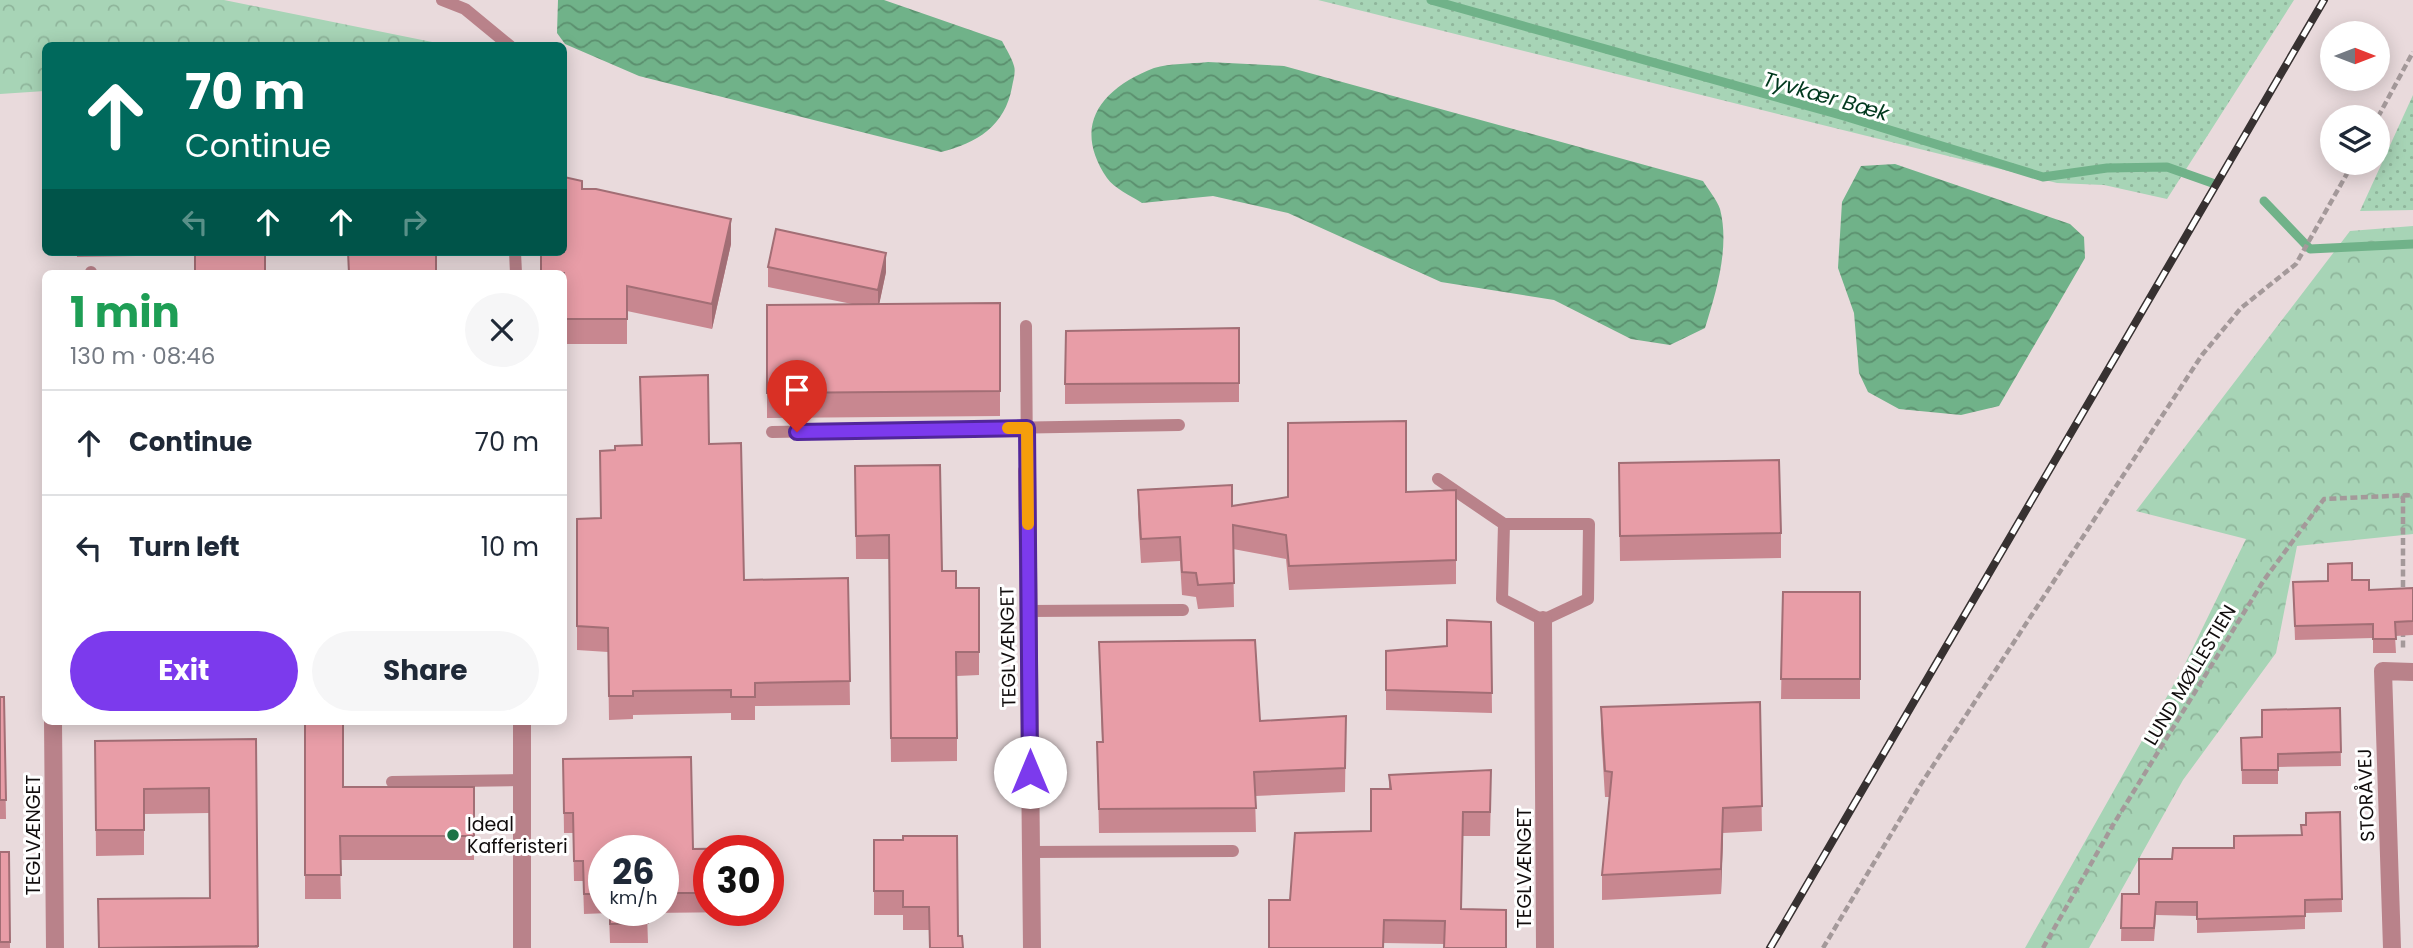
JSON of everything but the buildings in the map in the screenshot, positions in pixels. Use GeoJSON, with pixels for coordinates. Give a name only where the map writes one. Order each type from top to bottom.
{"type":"FeatureCollection","features":[{"type":"Feature","properties":{"kind":"street","name":"TEGLVÆNGET"},"geometry":{"type":"LineString","coordinates":[[1027,471],[1032,948]]}},
{"type":"Feature","properties":{"kind":"street","name":"TEGLVÆNGET"},"geometry":{"type":"LineString","coordinates":[[1543,620],[1545,948]]}},
{"type":"Feature","properties":{"kind":"street","name":"STORÅVEJ"},"geometry":{"type":"LineString","coordinates":[[2392,948],[2382,671],[2408,672]]}},
{"type":"Feature","properties":{"kind":"street","name":"TEGLVÆNGET"},"geometry":{"type":"LineString","coordinates":[[53,725],[55,948]]}},
{"type":"Feature","properties":{"kind":"street"},"geometry":{"type":"LineString","coordinates":[[522,725],[522,948]]}},
{"type":"Feature","properties":{"kind":"lane"},"geometry":{"type":"LineString","coordinates":[[442,0],[465,9],[505,42]]}},
{"type":"Feature","properties":{"kind":"lane"},"geometry":{"type":"LineString","coordinates":[[1026,326],[1027,471]]}},
{"type":"Feature","properties":{"kind":"lane"},"geometry":{"type":"LineString","coordinates":[[772,432],[1179,425]]}},
{"type":"Feature","properties":{"kind":"lane"},"geometry":{"type":"LineString","coordinates":[[1438,478],[1504,524],[1589,524],[1588,599],[1543,620],[1502,599],[1504,524]]}},
{"type":"Feature","properties":{"kind":"lane"},"geometry":{"type":"LineString","coordinates":[[1029,611],[1183,610]]}},
{"type":"Feature","properties":{"kind":"lane"},"geometry":{"type":"LineString","coordinates":[[392,782],[522,780]]}},
{"type":"Feature","properties":{"kind":"lane"},"geometry":{"type":"LineString","coordinates":[[1031,852],[1233,851]]}},
{"type":"Feature","properties":{"kind":"path"},"geometry":{"type":"LineString","coordinates":[[2384,105],[2413,52]]}},
{"type":"Feature","properties":{"kind":"path"},"geometry":{"type":"LineString","coordinates":[[1823,948],[1921,784],[2202,355],[2241,308],[2296,264],[2347,175]]}},
{"type":"Feature","properties":{"kind":"path","name":"LUND MØLLESTIEN"},"geometry":{"type":"LineString","coordinates":[[2043,948],[2113,825],[2264,580],[2324,499],[2413,495]]}},
{"type":"Feature","properties":{"kind":"path"},"geometry":{"type":"LineString","coordinates":[[2403,496],[2403,604]]}},
{"type":"Feature","properties":{"kind":"path"},"geometry":{"type":"LineString","coordinates":[[2403,618],[2408,672]]}},
{"type":"Feature","properties":{"kind":"green space"},"geometry":{"type":"Polygon","coordinates":[[[0,0],[224,0],[432,42],[42,42],[42,91],[0,94],[0,0]]]}},
{"type":"Feature","properties":{"kind":"green space"},"geometry":{"type":"Polygon","coordinates":[[[1318,0],[2294,0],[2167,199],[2104,185],[2057,183],[1318,0]]]}},
{"type":"Feature","properties":{"kind":"green space"},"geometry":{"type":"Polygon","coordinates":[[[2413,95],[2413,210],[2360,211],[2376,175],[2390,175],[2390,145],[2413,95]]]}},
{"type":"Feature","properties":{"kind":"green space"},"geometry":{"type":"Polygon","coordinates":[[[2413,226],[2413,534],[2297,546],[2276,653],[2183,780],[2089,948],[2025,948],[2183,668],[2246,539],[2136,511],[2350,231],[2413,226]]]}},
{"type":"Feature","properties":{"kind":"water"},"geometry":{"type":"Polygon","coordinates":[[[558,0],[884,0],[1002,41],[1015,68],[1008,101],[996,122],[966,144],[941,152],[639,76],[567,45],[557,33],[558,0]]]}},
{"type":"Feature","properties":{"kind":"water"},"geometry":{"type":"Polygon","coordinates":[[[1208,62],[1284,66],[1703,181],[1715,198],[1723,224],[1723,254],[1705,328],[1670,345],[1631,339],[1554,300],[1441,282],[1288,213],[1213,196],[1142,203],[1110,182],[1097,159],[1092,141],[1092,125],[1098,111],[1120,86],[1136,76],[1154,68],[1174,64],[1208,62]]]}},
{"type":"Feature","properties":{"kind":"water"},"geometry":{"type":"Polygon","coordinates":[[[1895,164],[2070,224],[2084,237],[2085,258],[1999,406],[1961,415],[1899,409],[1868,392],[1859,373],[1854,313],[1838,268],[1842,202],[1861,166],[1895,164]]]}},
{"type":"Feature","properties":{"kind":"waterway","name":"Tyvkær Bæk"},"geometry":{"type":"LineString","coordinates":[[1431,0],[1844,116],[2043,177],[2107,168],[2167,167],[2215,184]]}},
{"type":"Feature","properties":{"kind":"waterway","name":"Tyvkær Bæk"},"geometry":{"type":"LineString","coordinates":[[2264,201],[2310,249],[2413,244]]}},
{"type":"Feature","properties":{"kind":"railway"},"geometry":{"type":"LineString","coordinates":[[1770,948],[2324,0]]}},
{"type":"Feature","properties":{"kind":"slow traffic"},"geometry":{"type":"LineString","coordinates":[[1008,428],[1027,428],[1028,524]]}},
{"type":"Feature","properties":{"kind":"place","name":"Ideal Kafferisteri"},"geometry":{"type":"Point","coordinates":[453,835]}},
{"type":"Feature","properties":{"kind":"route"},"geometry":{"type":"LineString","coordinates":[[797,432],[1027,428],[1030,772]]}}]}
